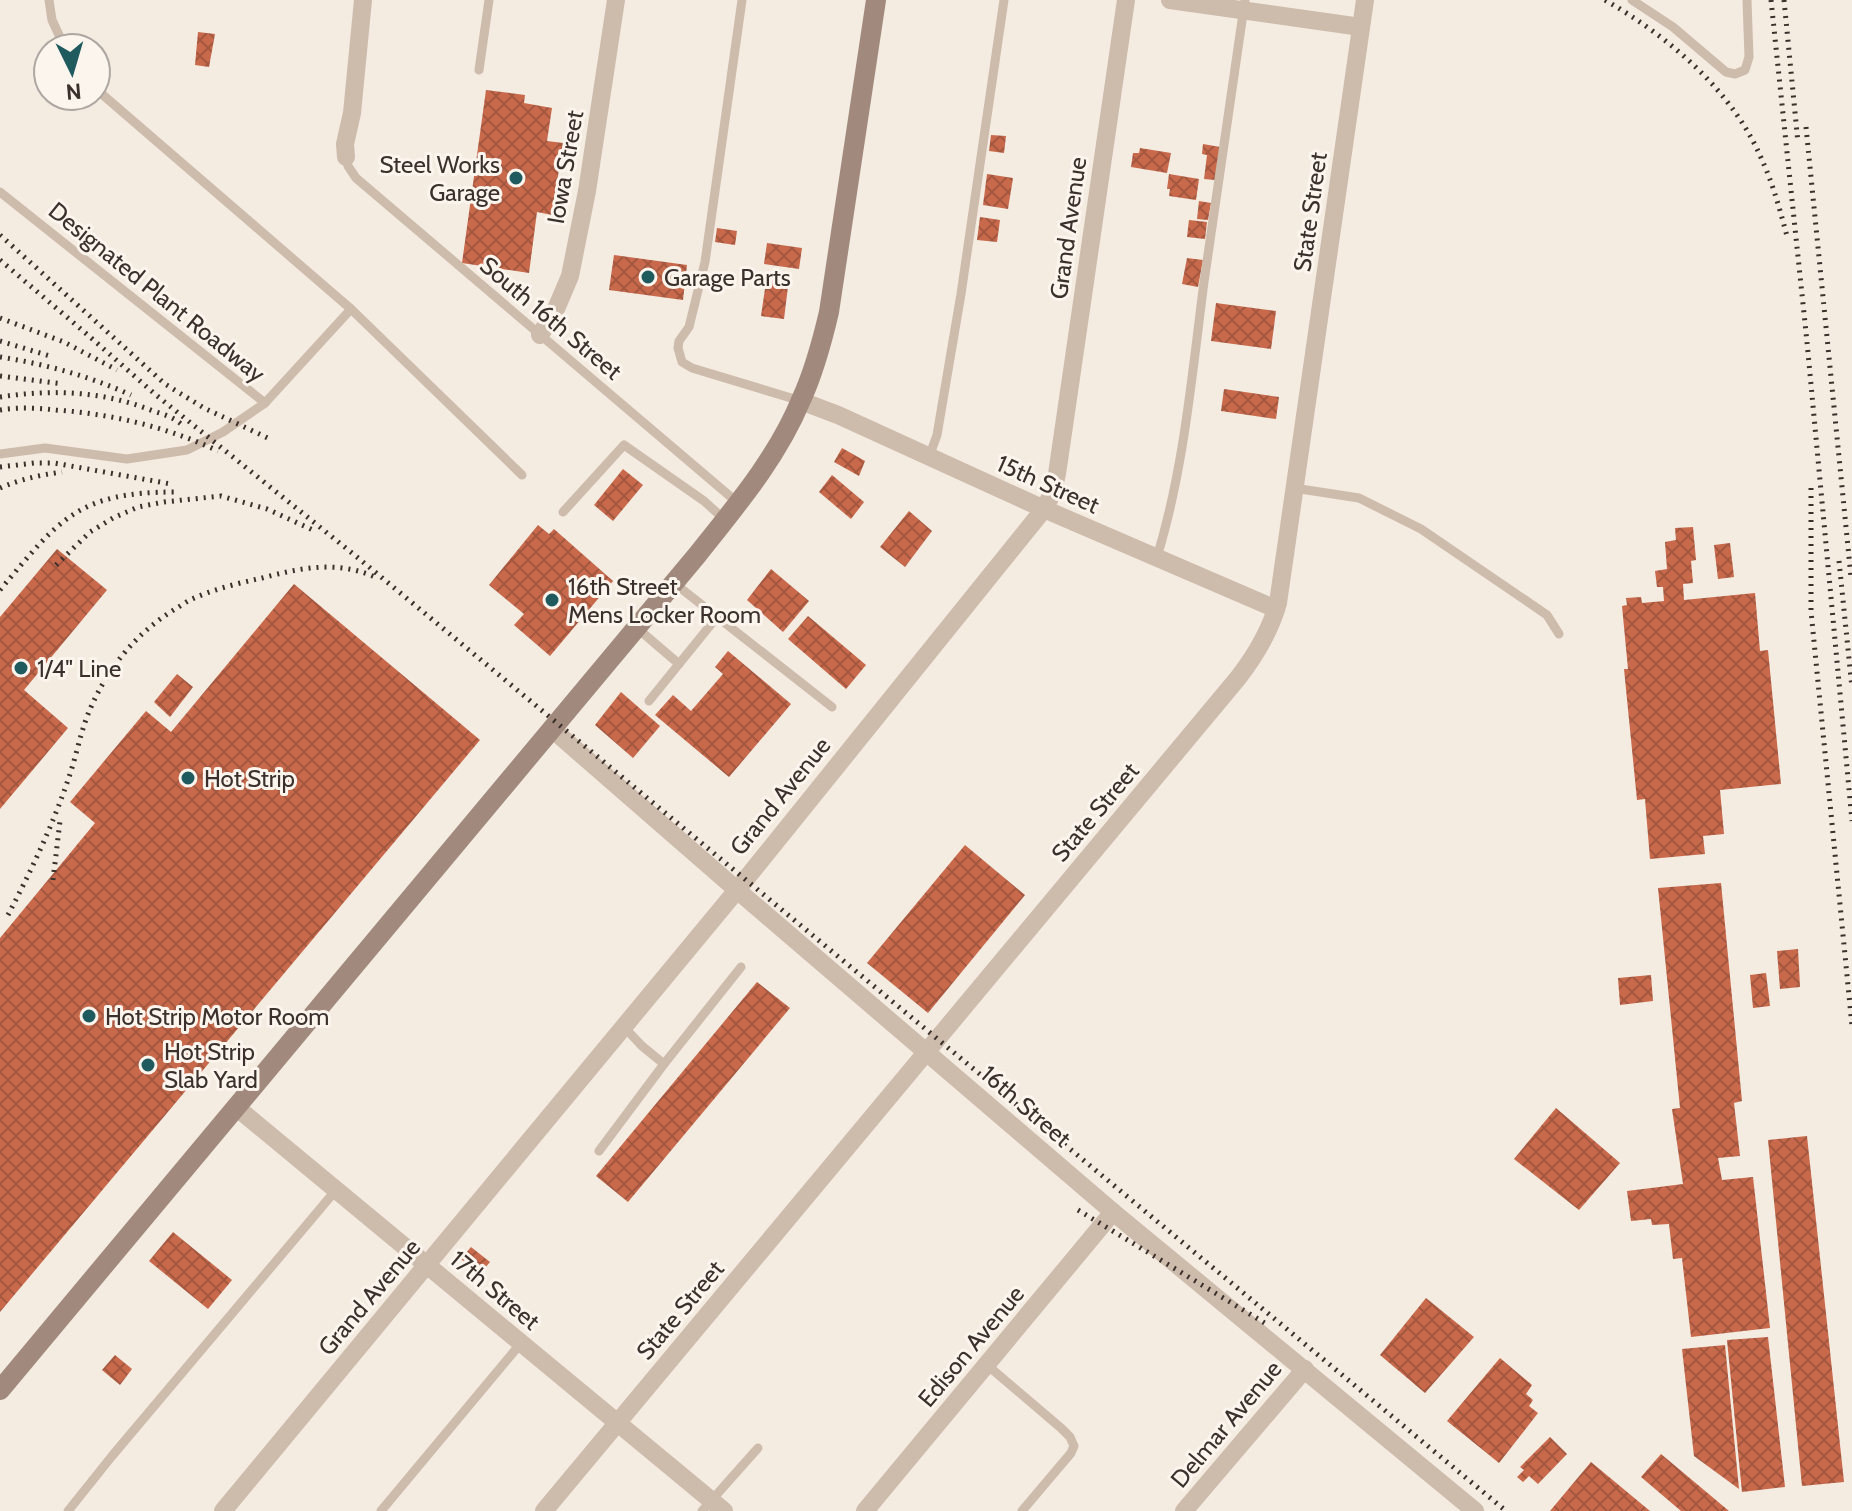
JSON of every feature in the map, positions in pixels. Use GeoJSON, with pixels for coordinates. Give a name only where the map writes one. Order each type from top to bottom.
{"type":"FeatureCollection","features":[{"type":"Feature","properties":{"kind":"main road"},"geometry":{"type":"LineString","coordinates":[[0,1390],[637,628],[766,465],[801,401],[818,355],[829,312],[876,0]]}},
{"type":"Feature","properties":{"kind":"street"},"geometry":{"type":"LineString","coordinates":[[346,157],[363,0]]}},
{"type":"Feature","properties":{"kind":"street","name":"Iowa Street"},"geometry":{"type":"LineString","coordinates":[[540,335],[556,309],[570,276],[587,191],[616,0]]}},
{"type":"Feature","properties":{"kind":"street","name":"Grand Avenue"},"geometry":{"type":"LineString","coordinates":[[223,1511],[737,890],[1044,509],[1057,474],[1126,0]]}},
{"type":"Feature","properties":{"kind":"street"},"geometry":{"type":"LineString","coordinates":[[1170,0],[1244,5],[1361,27]]}},
{"type":"Feature","properties":{"kind":"street","name":"State Street"},"geometry":{"type":"LineString","coordinates":[[544,1511],[1238,678],[1260,646],[1276,609],[1365,0]]}},
{"type":"Feature","properties":{"kind":"street","name":"15th Street"},"geometry":{"type":"LineString","coordinates":[[801,401],[1276,609]]}},
{"type":"Feature","properties":{"kind":"street","name":"16th Street"},"geometry":{"type":"LineString","coordinates":[[552,729],[1113,1212],[1475,1511]]}},
{"type":"Feature","properties":{"kind":"street","name":"17th Street"},"geometry":{"type":"LineString","coordinates":[[236,1107],[617,1422],[712,1507]]}},
{"type":"Feature","properties":{"kind":"street","name":"Edison Avenue"},"geometry":{"type":"LineString","coordinates":[[865,1511],[1113,1212]]}},
{"type":"Feature","properties":{"kind":"street","name":"Delmar Avenue"},"geometry":{"type":"LineString","coordinates":[[1187,1510],[1305,1369]]}},
{"type":"Feature","properties":{"kind":"lane"},"geometry":{"type":"LineString","coordinates":[[49,0],[58,32]]}},
{"type":"Feature","properties":{"kind":"lane"},"geometry":{"type":"LineString","coordinates":[[479,70],[489,0]]}},
{"type":"Feature","properties":{"kind":"lane"},"geometry":{"type":"LineString","coordinates":[[742,0],[705,262],[689,327],[678,348],[682,362],[692,368],[801,401]]}},
{"type":"Feature","properties":{"kind":"lane"},"geometry":{"type":"LineString","coordinates":[[929,457],[937,435],[961,294],[1004,0]]}},
{"type":"Feature","properties":{"kind":"lane"},"geometry":{"type":"LineString","coordinates":[[1632,0],[1673,27],[1726,72],[1735,74],[1745,70],[1749,57],[1747,0]]}},
{"type":"Feature","properties":{"kind":"lane"},"geometry":{"type":"LineString","coordinates":[[1157,558],[1185,431],[1244,5]]}},
{"type":"Feature","properties":{"kind":"lane"},"geometry":{"type":"LineString","coordinates":[[112,103],[351,309],[522,475]]}},
{"type":"Feature","properties":{"kind":"lane","name":"South 16th Street"},"geometry":{"type":"LineString","coordinates":[[346,157],[356,178],[738,503]]}},
{"type":"Feature","properties":{"kind":"lane","name":"Designated Plant Roadway"},"geometry":{"type":"LineString","coordinates":[[0,192],[265,403],[351,309]]}},
{"type":"Feature","properties":{"kind":"lane"},"geometry":{"type":"LineString","coordinates":[[0,454],[45,448],[127,459],[187,450],[223,432],[265,403]]}},
{"type":"Feature","properties":{"kind":"lane"},"geometry":{"type":"LineString","coordinates":[[563,512],[624,445],[704,501],[725,520]]}},
{"type":"Feature","properties":{"kind":"lane"},"geometry":{"type":"LineString","coordinates":[[1294,488],[1359,498],[1421,529],[1547,615],[1559,634]]}},
{"type":"Feature","properties":{"kind":"lane"},"geometry":{"type":"LineString","coordinates":[[674,583],[832,707]]}},
{"type":"Feature","properties":{"kind":"lane"},"geometry":{"type":"LineString","coordinates":[[649,701],[717,617]]}},
{"type":"Feature","properties":{"kind":"lane"},"geometry":{"type":"LineString","coordinates":[[637,628],[679,664]]}},
{"type":"Feature","properties":{"kind":"lane"},"geometry":{"type":"LineString","coordinates":[[599,1151],[741,967]]}},
{"type":"Feature","properties":{"kind":"lane"},"geometry":{"type":"LineString","coordinates":[[624,1027],[664,1064]]}},
{"type":"Feature","properties":{"kind":"lane"},"geometry":{"type":"LineString","coordinates":[[68,1511],[336,1190]]}},
{"type":"Feature","properties":{"kind":"lane"},"geometry":{"type":"LineString","coordinates":[[381,1511],[521,1343]]}},
{"type":"Feature","properties":{"kind":"lane"},"geometry":{"type":"LineString","coordinates":[[987,1365],[1061,1428],[1074,1446],[1022,1511]]}},
{"type":"Feature","properties":{"kind":"lane"},"geometry":{"type":"LineString","coordinates":[[712,1507],[758,1448]]}},
{"type":"Feature","properties":{"kind":"building"},"geometry":{"type":"Polygon","coordinates":[[[198,32],[215,34],[209,67],[195,65],[198,32]]]}},
{"type":"Feature","properties":{"kind":"building","name":"Steel Works Garage"},"geometry":{"type":"Polygon","coordinates":[[[486,90],[525,95],[524,103],[552,108],[547,141],[563,143],[552,215],[537,212],[529,273],[462,263],[486,90]]]}},
{"type":"Feature","properties":{"kind":"building"},"geometry":{"type":"Polygon","coordinates":[[[991,135],[1006,136],[1004,153],[989,151],[991,135]]]}},
{"type":"Feature","properties":{"kind":"building"},"geometry":{"type":"Polygon","coordinates":[[[1203,144],[1220,147],[1215,180],[1204,179],[1207,155],[1202,154],[1203,144]]]}},
{"type":"Feature","properties":{"kind":"building"},"geometry":{"type":"Polygon","coordinates":[[[1140,148],[1171,153],[1167,173],[1131,167],[1133,153],[1139,153],[1140,148]]]}},
{"type":"Feature","properties":{"kind":"building"},"geometry":{"type":"Polygon","coordinates":[[[987,174],[1013,178],[1008,209],[983,205],[987,174]]]}},
{"type":"Feature","properties":{"kind":"building"},"geometry":{"type":"Polygon","coordinates":[[[1169,174],[1199,179],[1196,200],[1169,196],[1169,174]]]}},
{"type":"Feature","properties":{"kind":"building"},"geometry":{"type":"Polygon","coordinates":[[[1199,201],[1211,203],[1208,220],[1197,219],[1199,201]]]}},
{"type":"Feature","properties":{"kind":"building"},"geometry":{"type":"Polygon","coordinates":[[[980,217],[1000,220],[997,242],[977,240],[980,217]]]}},
{"type":"Feature","properties":{"kind":"building"},"geometry":{"type":"Polygon","coordinates":[[[1189,220],[1207,222],[1205,239],[1187,237],[1189,220]]]}},
{"type":"Feature","properties":{"kind":"building"},"geometry":{"type":"Polygon","coordinates":[[[717,228],[737,231],[735,245],[715,242],[717,228]]]}},
{"type":"Feature","properties":{"kind":"building"},"geometry":{"type":"Polygon","coordinates":[[[767,243],[802,248],[799,269],[764,264],[767,243]]]}},
{"type":"Feature","properties":{"kind":"building","name":"Garage Parts"},"geometry":{"type":"Polygon","coordinates":[[[614,255],[687,265],[683,300],[609,290],[614,255]]]}},
{"type":"Feature","properties":{"kind":"building"},"geometry":{"type":"Polygon","coordinates":[[[1187,258],[1203,260],[1198,287],[1182,284],[1187,258]]]}},
{"type":"Feature","properties":{"kind":"building"},"geometry":{"type":"Polygon","coordinates":[[[767,275],[789,278],[784,319],[761,316],[767,275]]]}},
{"type":"Feature","properties":{"kind":"building"},"geometry":{"type":"Polygon","coordinates":[[[1216,303],[1276,311],[1271,349],[1211,341],[1216,303]]]}},
{"type":"Feature","properties":{"kind":"building"},"geometry":{"type":"Polygon","coordinates":[[[1224,389],[1279,397],[1276,419],[1221,411],[1224,389]]]}},
{"type":"Feature","properties":{"kind":"building"},"geometry":{"type":"Polygon","coordinates":[[[842,448],[865,461],[859,476],[834,462],[842,448]]]}},
{"type":"Feature","properties":{"kind":"building"},"geometry":{"type":"Polygon","coordinates":[[[623,469],[643,485],[613,521],[594,505],[623,469]]]}},
{"type":"Feature","properties":{"kind":"building"},"geometry":{"type":"Polygon","coordinates":[[[832,475],[864,502],[851,519],[819,492],[832,475]]]}},
{"type":"Feature","properties":{"kind":"building"},"geometry":{"type":"Polygon","coordinates":[[[909,511],[932,531],[905,567],[880,547],[909,511]]]}},
{"type":"Feature","properties":{"kind":"building","name":"16th Street Mens Locker Room"},"geometry":{"type":"Polygon","coordinates":[[[538,525],[549,534],[554,529],[613,581],[550,656],[514,625],[524,614],[489,585],[538,525]]]}},
{"type":"Feature","properties":{"kind":"building"},"geometry":{"type":"Polygon","coordinates":[[[1693,527],[1696,560],[1691,561],[1693,583],[1683,584],[1684,600],[1755,593],[1760,651],[1768,650],[1781,784],[1720,790],[1724,834],[1703,836],[1705,854],[1650,859],[1645,799],[1637,800],[1624,669],[1628,669],[1622,606],[1627,605],[1626,598],[1641,597],[1642,603],[1664,601],[1663,587],[1657,587],[1655,571],[1667,569],[1665,542],[1676,540],[1675,528],[1693,527]]]}},
{"type":"Feature","properties":{"kind":"building"},"geometry":{"type":"Polygon","coordinates":[[[1730,543],[1734,577],[1718,579],[1714,545],[1730,543]]]}},
{"type":"Feature","properties":{"kind":"building","name":"1/4\" Line"},"geometry":{"type":"Polygon","coordinates":[[[57,549],[107,590],[24,690],[68,728],[0,809],[0,617],[57,549]]]}},
{"type":"Feature","properties":{"kind":"building"},"geometry":{"type":"Polygon","coordinates":[[[771,569],[809,601],[783,632],[747,600],[771,569]]]}},
{"type":"Feature","properties":{"kind":"building"},"geometry":{"type":"Polygon","coordinates":[[[294,584],[480,740],[0,1312],[0,938],[95,823],[70,802],[146,711],[171,732],[294,584]]]}},
{"type":"Feature","properties":{"kind":"building"},"geometry":{"type":"Polygon","coordinates":[[[808,616],[866,665],[846,689],[788,639],[808,616]]]}},
{"type":"Feature","properties":{"kind":"building"},"geometry":{"type":"Polygon","coordinates":[[[728,651],[791,704],[729,777],[655,715],[673,695],[691,711],[723,674],[715,667],[728,651]]]}},
{"type":"Feature","properties":{"kind":"building"},"geometry":{"type":"Polygon","coordinates":[[[177,674],[193,687],[170,717],[154,702],[177,674]]]}},
{"type":"Feature","properties":{"kind":"building"},"geometry":{"type":"Polygon","coordinates":[[[621,692],[660,726],[633,758],[595,725],[621,692]]]}},
{"type":"Feature","properties":{"kind":"building"},"geometry":{"type":"Polygon","coordinates":[[[965,845],[1025,895],[928,1013],[867,963],[965,845]]]}},
{"type":"Feature","properties":{"kind":"building"},"geometry":{"type":"Polygon","coordinates":[[[1721,883],[1742,1101],[1734,1103],[1740,1156],[1718,1158],[1722,1180],[1753,1177],[1770,1328],[1691,1337],[1682,1258],[1673,1259],[1669,1224],[1652,1225],[1651,1219],[1631,1221],[1627,1191],[1683,1184],[1672,1109],[1680,1108],[1658,888],[1721,883]]]}},
{"type":"Feature","properties":{"kind":"building"},"geometry":{"type":"Polygon","coordinates":[[[1798,949],[1800,987],[1780,989],[1777,951],[1798,949]]]}},
{"type":"Feature","properties":{"kind":"building"},"geometry":{"type":"Polygon","coordinates":[[[1766,973],[1770,1006],[1753,1008],[1750,975],[1766,973]]]}},
{"type":"Feature","properties":{"kind":"building"},"geometry":{"type":"Polygon","coordinates":[[[1651,975],[1653,1001],[1620,1005],[1618,978],[1651,975]]]}},
{"type":"Feature","properties":{"kind":"building"},"geometry":{"type":"Polygon","coordinates":[[[757,982],[790,1008],[628,1202],[596,1176],[757,982]]]}},
{"type":"Feature","properties":{"kind":"building"},"geometry":{"type":"Polygon","coordinates":[[[1556,1108],[1620,1163],[1579,1210],[1514,1159],[1556,1108]]]}},
{"type":"Feature","properties":{"kind":"building"},"geometry":{"type":"Polygon","coordinates":[[[1807,1136],[1844,1482],[1802,1486],[1768,1140],[1807,1136]]]}},
{"type":"Feature","properties":{"kind":"building"},"geometry":{"type":"Polygon","coordinates":[[[173,1232],[232,1280],[208,1309],[149,1261],[173,1232]]]}},
{"type":"Feature","properties":{"kind":"building"},"geometry":{"type":"Polygon","coordinates":[[[471,1247],[490,1262],[480,1274],[461,1259],[471,1247]]]}},
{"type":"Feature","properties":{"kind":"building"},"geometry":{"type":"Polygon","coordinates":[[[1426,1298],[1474,1337],[1425,1393],[1380,1355],[1426,1298]]]}},
{"type":"Feature","properties":{"kind":"building"},"geometry":{"type":"Polygon","coordinates":[[[1768,1337],[1785,1487],[1742,1492],[1727,1340],[1768,1337]]]}},
{"type":"Feature","properties":{"kind":"building"},"geometry":{"type":"Polygon","coordinates":[[[1725,1345],[1739,1489],[1694,1456],[1682,1349],[1725,1345]]]}},
{"type":"Feature","properties":{"kind":"building"},"geometry":{"type":"Polygon","coordinates":[[[115,1355],[132,1369],[120,1385],[102,1370],[115,1355]]]}},
{"type":"Feature","properties":{"kind":"building"},"geometry":{"type":"Polygon","coordinates":[[[1500,1358],[1532,1385],[1526,1394],[1533,1400],[1529,1406],[1538,1413],[1499,1463],[1447,1421],[1500,1358]]]}},
{"type":"Feature","properties":{"kind":"building"},"geometry":{"type":"Polygon","coordinates":[[[1550,1437],[1567,1454],[1538,1484],[1529,1476],[1523,1482],[1517,1477],[1524,1470],[1520,1467],[1550,1437]]]}},
{"type":"Feature","properties":{"kind":"building"},"geometry":{"type":"Polygon","coordinates":[[[1661,1454],[1729,1511],[1681,1511],[1641,1477],[1661,1454]]]}},
{"type":"Feature","properties":{"kind":"building"},"geometry":{"type":"Polygon","coordinates":[[[1591,1462],[1650,1511],[1550,1511],[1591,1462]]]}},
{"type":"Feature","properties":{"kind":"railway"},"geometry":{"type":"LineString","coordinates":[[1605,0],[1675,49],[1697,68],[1734,111],[1750,135],[1766,169],[1787,236]]}},
{"type":"Feature","properties":{"kind":"railway"},"geometry":{"type":"LineString","coordinates":[[1771,0],[1852,821]]}},
{"type":"Feature","properties":{"kind":"railway"},"geometry":{"type":"LineString","coordinates":[[1784,0],[1798,143]]}},
{"type":"Feature","properties":{"kind":"railway"},"geometry":{"type":"LineString","coordinates":[[1806,127],[1851,577]]}},
{"type":"Feature","properties":{"kind":"railway"},"geometry":{"type":"LineString","coordinates":[[0,235],[165,384],[204,408],[272,440]]}},
{"type":"Feature","properties":{"kind":"railway"},"geometry":{"type":"LineString","coordinates":[[0,260],[156,395],[357,557],[1506,1511]]}},
{"type":"Feature","properties":{"kind":"railway"},"geometry":{"type":"LineString","coordinates":[[0,318],[64,342],[117,370]]}},
{"type":"Feature","properties":{"kind":"railway"},"geometry":{"type":"LineString","coordinates":[[0,341],[50,356]]}},
{"type":"Feature","properties":{"kind":"railway"},"geometry":{"type":"LineString","coordinates":[[0,357],[67,372],[131,395]]}},
{"type":"Feature","properties":{"kind":"railway"},"geometry":{"type":"LineString","coordinates":[[0,376],[63,384]]}},
{"type":"Feature","properties":{"kind":"railway"},"geometry":{"type":"LineString","coordinates":[[0,397],[39,393],[97,396],[134,404],[181,424]]}},
{"type":"Feature","properties":{"kind":"railway"},"geometry":{"type":"LineString","coordinates":[[0,410],[42,409],[118,418],[179,435],[218,451]]}},
{"type":"Feature","properties":{"kind":"railway"},"geometry":{"type":"LineString","coordinates":[[0,467],[54,463],[171,484]]}},
{"type":"Feature","properties":{"kind":"railway"},"geometry":{"type":"LineString","coordinates":[[0,488],[62,472]]}},
{"type":"Feature","properties":{"kind":"railway"},"geometry":{"type":"LineString","coordinates":[[1811,488],[1811,611],[1852,1026]]}},
{"type":"Feature","properties":{"kind":"railway"},"geometry":{"type":"LineString","coordinates":[[0,590],[38,545],[73,515],[115,497],[175,492]]}},
{"type":"Feature","properties":{"kind":"railway"},"geometry":{"type":"LineString","coordinates":[[56,565],[90,532],[113,518],[138,507],[164,502],[221,496],[267,509],[313,530]]}},
{"type":"Feature","properties":{"kind":"railway"},"geometry":{"type":"LineString","coordinates":[[1839,561],[1852,688]]}},
{"type":"Feature","properties":{"kind":"railway"},"geometry":{"type":"LineString","coordinates":[[8,915],[56,813],[91,707],[116,664],[150,627],[188,601],[209,592],[290,571],[333,567],[375,577]]}},
{"type":"Feature","properties":{"kind":"railway"},"geometry":{"type":"LineString","coordinates":[[53,880],[60,821]]}},
{"type":"Feature","properties":{"kind":"railway"},"geometry":{"type":"LineString","coordinates":[[1078,1210],[1268,1325]]}},
{"type":"Feature","properties":{"kind":"place","name":"Steel Works Garage"},"geometry":{"type":"Point","coordinates":[516,178]}},
{"type":"Feature","properties":{"kind":"place","name":"Garage Parts"},"geometry":{"type":"Point","coordinates":[648,277]}},
{"type":"Feature","properties":{"kind":"place","name":"16th Street Mens Locker Room"},"geometry":{"type":"Point","coordinates":[552,600]}},
{"type":"Feature","properties":{"kind":"place","name":"1/4\" Line"},"geometry":{"type":"Point","coordinates":[21,668]}},
{"type":"Feature","properties":{"kind":"place","name":"Hot Strip"},"geometry":{"type":"Point","coordinates":[188,778]}},
{"type":"Feature","properties":{"kind":"place","name":"Hot Strip Motor Room"},"geometry":{"type":"Point","coordinates":[89,1016]}},
{"type":"Feature","properties":{"kind":"place","name":"Hot Strip Slab Yard"},"geometry":{"type":"Point","coordinates":[148,1065]}}]}
